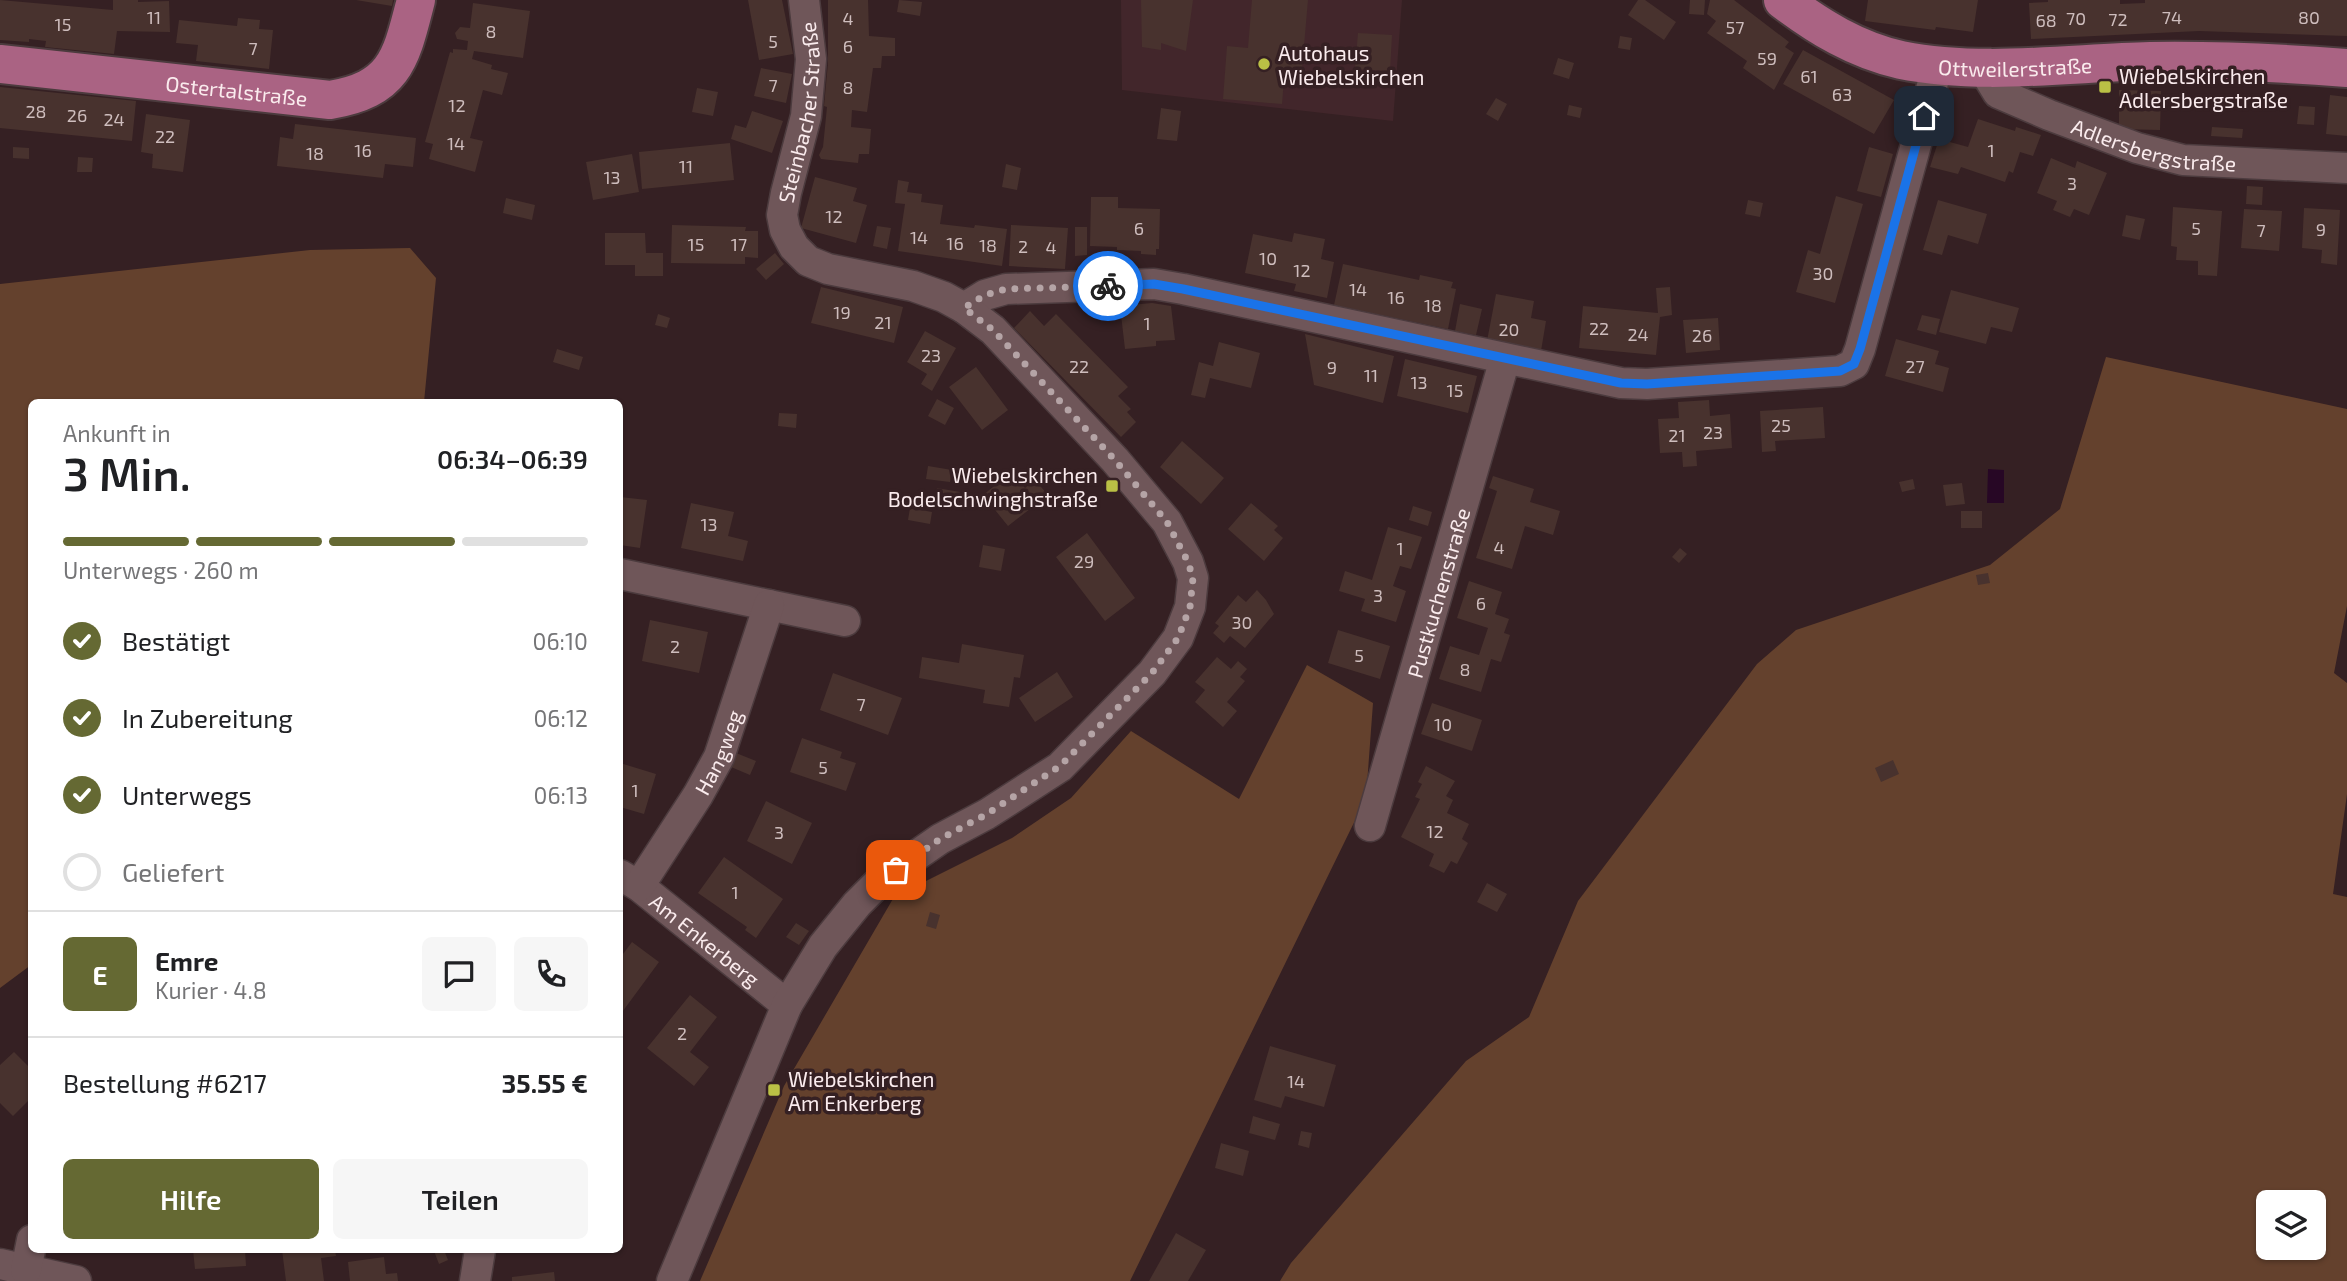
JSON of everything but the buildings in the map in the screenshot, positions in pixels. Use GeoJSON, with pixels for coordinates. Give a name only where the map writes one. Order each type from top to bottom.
{"type":"FeatureCollection","features":[{"type":"Feature","properties":{"kind":"main road","name":"Ostertalstraße"},"geometry":{"type":"LineString","coordinates":[[0,64],[330,100],[355,96],[375,86],[395,66],[402,51],[416,0]]}},
{"type":"Feature","properties":{"kind":"main road","name":"Ottweilerstraße"},"geometry":{"type":"LineString","coordinates":[[1783,0],[1818,26],[1856,45],[1900,60],[1989,67],[2151,61],[2273,63],[2347,68]]}},
{"type":"Feature","properties":{"kind":"street","name":"Steinbacher Straße"},"geometry":{"type":"LineString","coordinates":[[672,1281],[788,1005],[823,946],[857,904],[881,880],[940,839],[987,814],[1060,766],[1152,673],[1178,638],[1190,607],[1193,578],[1188,562],[1167,522],[1115,460],[993,330],[964,308],[912,286],[828,269],[808,261],[794,247],[785,230],[782,215],[806,116],[811,60],[804,0]]}},
{"type":"Feature","properties":{"kind":"street"},"geometry":{"type":"LineString","coordinates":[[964,308],[985,295],[1006,289],[1154,284],[1621,383],[1647,384],[1840,371],[1854,364],[1860,349],[1938,64]]}},
{"type":"Feature","properties":{"kind":"street","name":"Adlersbergstraße"},"geometry":{"type":"LineString","coordinates":[[1989,67],[1990,80],[1998,93],[2049,116],[2137,148],[2183,160],[2347,168]]}},
{"type":"Feature","properties":{"kind":"street","name":"Pustkuchenstraße"},"geometry":{"type":"LineString","coordinates":[[1370,826],[1505,359]]}},
{"type":"Feature","properties":{"kind":"street"},"geometry":{"type":"LineString","coordinates":[[623,575],[845,621]]}},
{"type":"Feature","properties":{"kind":"street","name":"Hangweg"},"geometry":{"type":"LineString","coordinates":[[629,881],[698,795],[719,757],[769,605]]}},
{"type":"Feature","properties":{"kind":"street","name":"Am Enkerberg"},"geometry":{"type":"LineString","coordinates":[[629,881],[788,1005]]}},
{"type":"Feature","properties":{"kind":"street"},"geometry":{"type":"LineString","coordinates":[[28,1246],[13,1267],[76,1281]]}},
{"type":"Feature","properties":{"kind":"street"},"geometry":{"type":"LineString","coordinates":[[475,1281],[480,1253]]}},
{"type":"Feature","properties":{"kind":"shaded area"},"geometry":{"type":"Polygon","coordinates":[[[1121,0],[1402,0],[1393,121],[1122,90],[1121,0]]]}},
{"type":"Feature","properties":{"kind":"shaded area"},"geometry":{"type":"Polygon","coordinates":[[[410,248],[436,278],[424,399],[28,399],[28,967],[0,988],[0,284],[310,250],[410,248]]]}},
{"type":"Feature","properties":{"kind":"shaded area"},"geometry":{"type":"Polygon","coordinates":[[[2106,357],[2347,409],[2347,606],[2334,673],[2347,683],[2347,794],[2333,894],[2347,897],[2347,1281],[1280,1281],[1291,1263],[1466,1061],[1529,1017],[1578,901],[1757,664],[1796,630],[1990,565],[2060,509],[2106,357]]]}},
{"type":"Feature","properties":{"kind":"shaded area"},"geometry":{"type":"Polygon","coordinates":[[[1988,469],[2004,470],[2004,503],[1987,503],[1988,469]]]}},
{"type":"Feature","properties":{"kind":"shaded area"},"geometry":{"type":"Polygon","coordinates":[[[1307,665],[1373,703],[1366,798],[1130,1281],[700,1281],[784,1086],[894,897],[1012,838],[1071,798],[1131,731],[1239,799],[1307,665]]]}},
{"type":"Feature","properties":{"kind":"way so far"},"geometry":{"type":"LineString","coordinates":[[896,870],[940,839],[987,814],[1060,766],[1152,673],[1178,638],[1190,607],[1193,578],[1188,562],[1167,522],[1115,460],[993,330],[964,308],[985,295],[1006,289],[1108,286]]}},
{"type":"Feature","properties":{"kind":"place","name":"Autohaus Wiebelskirchen"},"geometry":{"type":"Point","coordinates":[1264,64]}},
{"type":"Feature","properties":{"kind":"place","name":"Wiebelskirchen Adlersbergstraße"},"geometry":{"type":"Point","coordinates":[2105,87]}},
{"type":"Feature","properties":{"kind":"place","name":"Wiebelskirchen Bodelschwinghstraße"},"geometry":{"type":"Point","coordinates":[1112,486]}},
{"type":"Feature","properties":{"kind":"place","name":"Wiebelskirchen Am Enkerberg"},"geometry":{"type":"Point","coordinates":[774,1090]}},
{"type":"Feature","properties":{"kind":"route"},"geometry":{"type":"LineString","coordinates":[[1108,286],[1154,284],[1183,289],[1621,383],[1647,384],[1840,371],[1854,364],[1860,349],[1924,116]]}}]}
